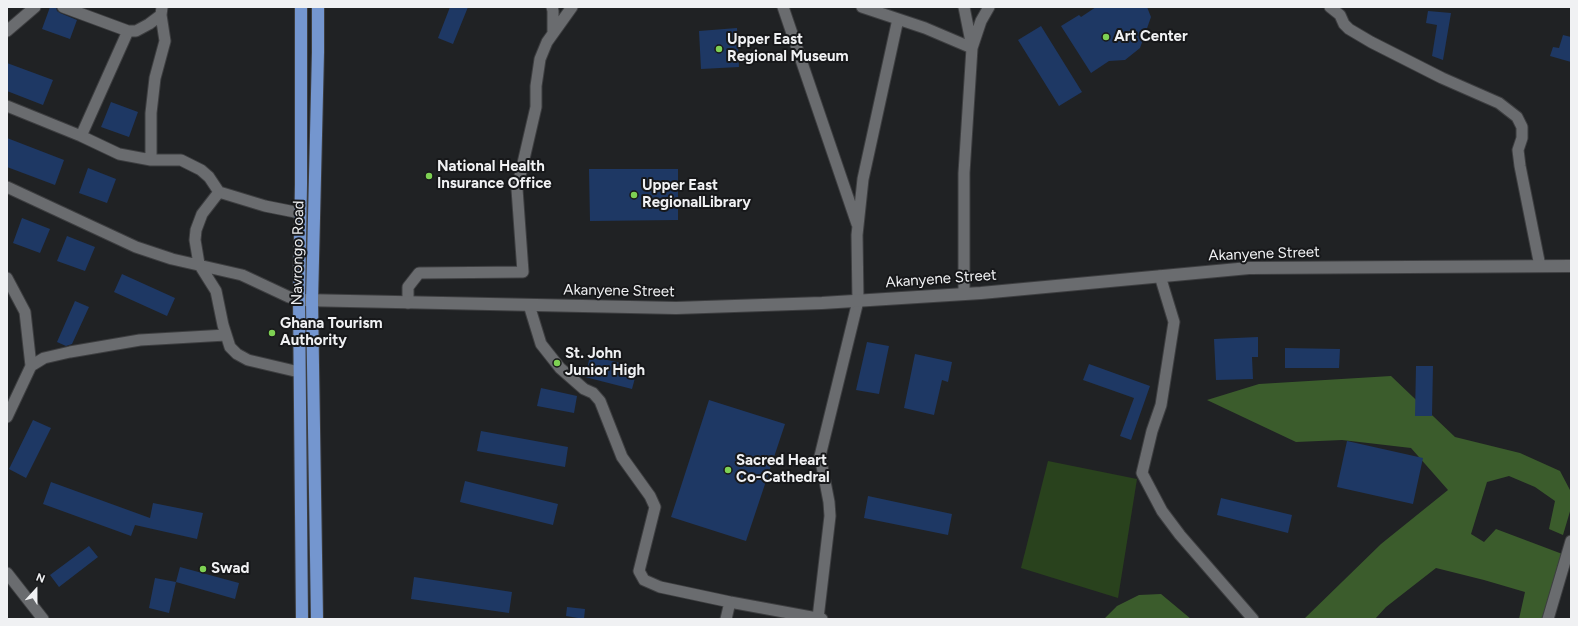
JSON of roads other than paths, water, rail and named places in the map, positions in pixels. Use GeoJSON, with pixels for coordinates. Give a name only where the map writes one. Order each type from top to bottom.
{"type":"FeatureCollection","features":[{"type":"Feature","properties":{"kind":"highway","name":"Navrongo Road"},"geometry":{"type":"LineString","coordinates":[[301,7],[299,372],[302,619]]}},
{"type":"Feature","properties":{"kind":"highway","name":"Navrongo Road"},"geometry":{"type":"LineString","coordinates":[[317,619],[312,301],[318,7]]}},
{"type":"Feature","properties":{"kind":"street"},"geometry":{"type":"LineString","coordinates":[[7,31],[35,7]]}},
{"type":"Feature","properties":{"kind":"street"},"geometry":{"type":"LineString","coordinates":[[63,7],[128,31],[136,31],[149,24],[162,11]]}},
{"type":"Feature","properties":{"kind":"street"},"geometry":{"type":"LineString","coordinates":[[552,7],[553,33]]}},
{"type":"Feature","properties":{"kind":"street"},"geometry":{"type":"LineString","coordinates":[[408,303],[408,287],[419,273],[522,272],[517,189],[536,107],[536,86],[540,59],[547,42],[572,7]]}},
{"type":"Feature","properties":{"kind":"street"},"geometry":{"type":"LineString","coordinates":[[783,7],[858,227]]}},
{"type":"Feature","properties":{"kind":"street"},"geometry":{"type":"LineString","coordinates":[[862,7],[898,19],[972,48]]}},
{"type":"Feature","properties":{"kind":"street"},"geometry":{"type":"LineString","coordinates":[[964,7],[972,48],[964,174],[964,294]]}},
{"type":"Feature","properties":{"kind":"street"},"geometry":{"type":"LineString","coordinates":[[972,48],[981,21],[989,7]]}},
{"type":"Feature","properties":{"kind":"street"},"geometry":{"type":"LineString","coordinates":[[1330,7],[1340,15],[1344,24],[1349,29],[1442,78],[1499,102],[1517,117],[1522,127],[1522,138],[1518,150],[1520,166],[1540,266]]}},
{"type":"Feature","properties":{"kind":"street"},"geometry":{"type":"LineString","coordinates":[[150,160],[151,113],[155,78],[165,41],[162,11]]}},
{"type":"Feature","properties":{"kind":"street"},"geometry":{"type":"LineString","coordinates":[[529,305],[541,344],[560,368],[584,388],[593,393],[600,401],[622,457],[650,496],[655,507],[639,571],[644,580],[660,587],[820,619],[830,516],[829,502],[820,456],[858,301],[858,227],[863,179],[898,19]]}},
{"type":"Feature","properties":{"kind":"street"},"geometry":{"type":"LineString","coordinates":[[81,136],[128,31]]}},
{"type":"Feature","properties":{"kind":"street"},"geometry":{"type":"LineString","coordinates":[[7,106],[81,136],[119,154],[150,160],[181,160],[191,163],[209,177],[219,192],[265,206],[300,213]]}},
{"type":"Feature","properties":{"kind":"street"},"geometry":{"type":"LineString","coordinates":[[7,187],[136,247],[172,259],[242,275],[289,297],[299,300]]}},
{"type":"Feature","properties":{"kind":"street"},"geometry":{"type":"LineString","coordinates":[[219,192],[202,214],[196,230],[195,240],[199,264],[216,291],[230,348],[248,360],[299,372]]}},
{"type":"Feature","properties":{"kind":"street","name":"Akanyene Street"},"geometry":{"type":"LineString","coordinates":[[299,300],[676,308],[858,301],[964,294],[1249,268],[1571,266]]}},
{"type":"Feature","properties":{"kind":"street"},"geometry":{"type":"LineString","coordinates":[[1160,276],[1174,322],[1161,405],[1152,431],[1142,473],[1162,511],[1180,535],[1253,619]]}},
{"type":"Feature","properties":{"kind":"street"},"geometry":{"type":"LineString","coordinates":[[7,278],[25,312],[31,366],[7,418]]}},
{"type":"Feature","properties":{"kind":"street"},"geometry":{"type":"LineString","coordinates":[[31,366],[44,358],[140,340],[226,335]]}},
{"type":"Feature","properties":{"kind":"street"},"geometry":{"type":"LineString","coordinates":[[1548,619],[1571,541]]}},
{"type":"Feature","properties":{"kind":"street"},"geometry":{"type":"LineString","coordinates":[[7,573],[43,619]]}},
{"type":"Feature","properties":{"kind":"street"},"geometry":{"type":"LineString","coordinates":[[726,619],[730,602]]}},
{"type":"Feature","properties":{"kind":"place","name":"Art Center"},"geometry":{"type":"Point","coordinates":[1106,37]}},
{"type":"Feature","properties":{"kind":"place","name":"Upper East Regional Museum"},"geometry":{"type":"Point","coordinates":[719,49]}},
{"type":"Feature","properties":{"kind":"place","name":"National Health Insurance Office"},"geometry":{"type":"Point","coordinates":[429,176]}},
{"type":"Feature","properties":{"kind":"place","name":"Upper East RegionalLibrary"},"geometry":{"type":"Point","coordinates":[634,195]}},
{"type":"Feature","properties":{"kind":"place","name":"Ghana Tourism Authority"},"geometry":{"type":"Point","coordinates":[272,333]}},
{"type":"Feature","properties":{"kind":"place","name":"St. John Junior High"},"geometry":{"type":"Point","coordinates":[557,363]}},
{"type":"Feature","properties":{"kind":"place","name":"Sacred Heart Co-Cathedral"},"geometry":{"type":"Point","coordinates":[728,470]}},
{"type":"Feature","properties":{"kind":"place","name":"Swad"},"geometry":{"type":"Point","coordinates":[203,569]}}]}
